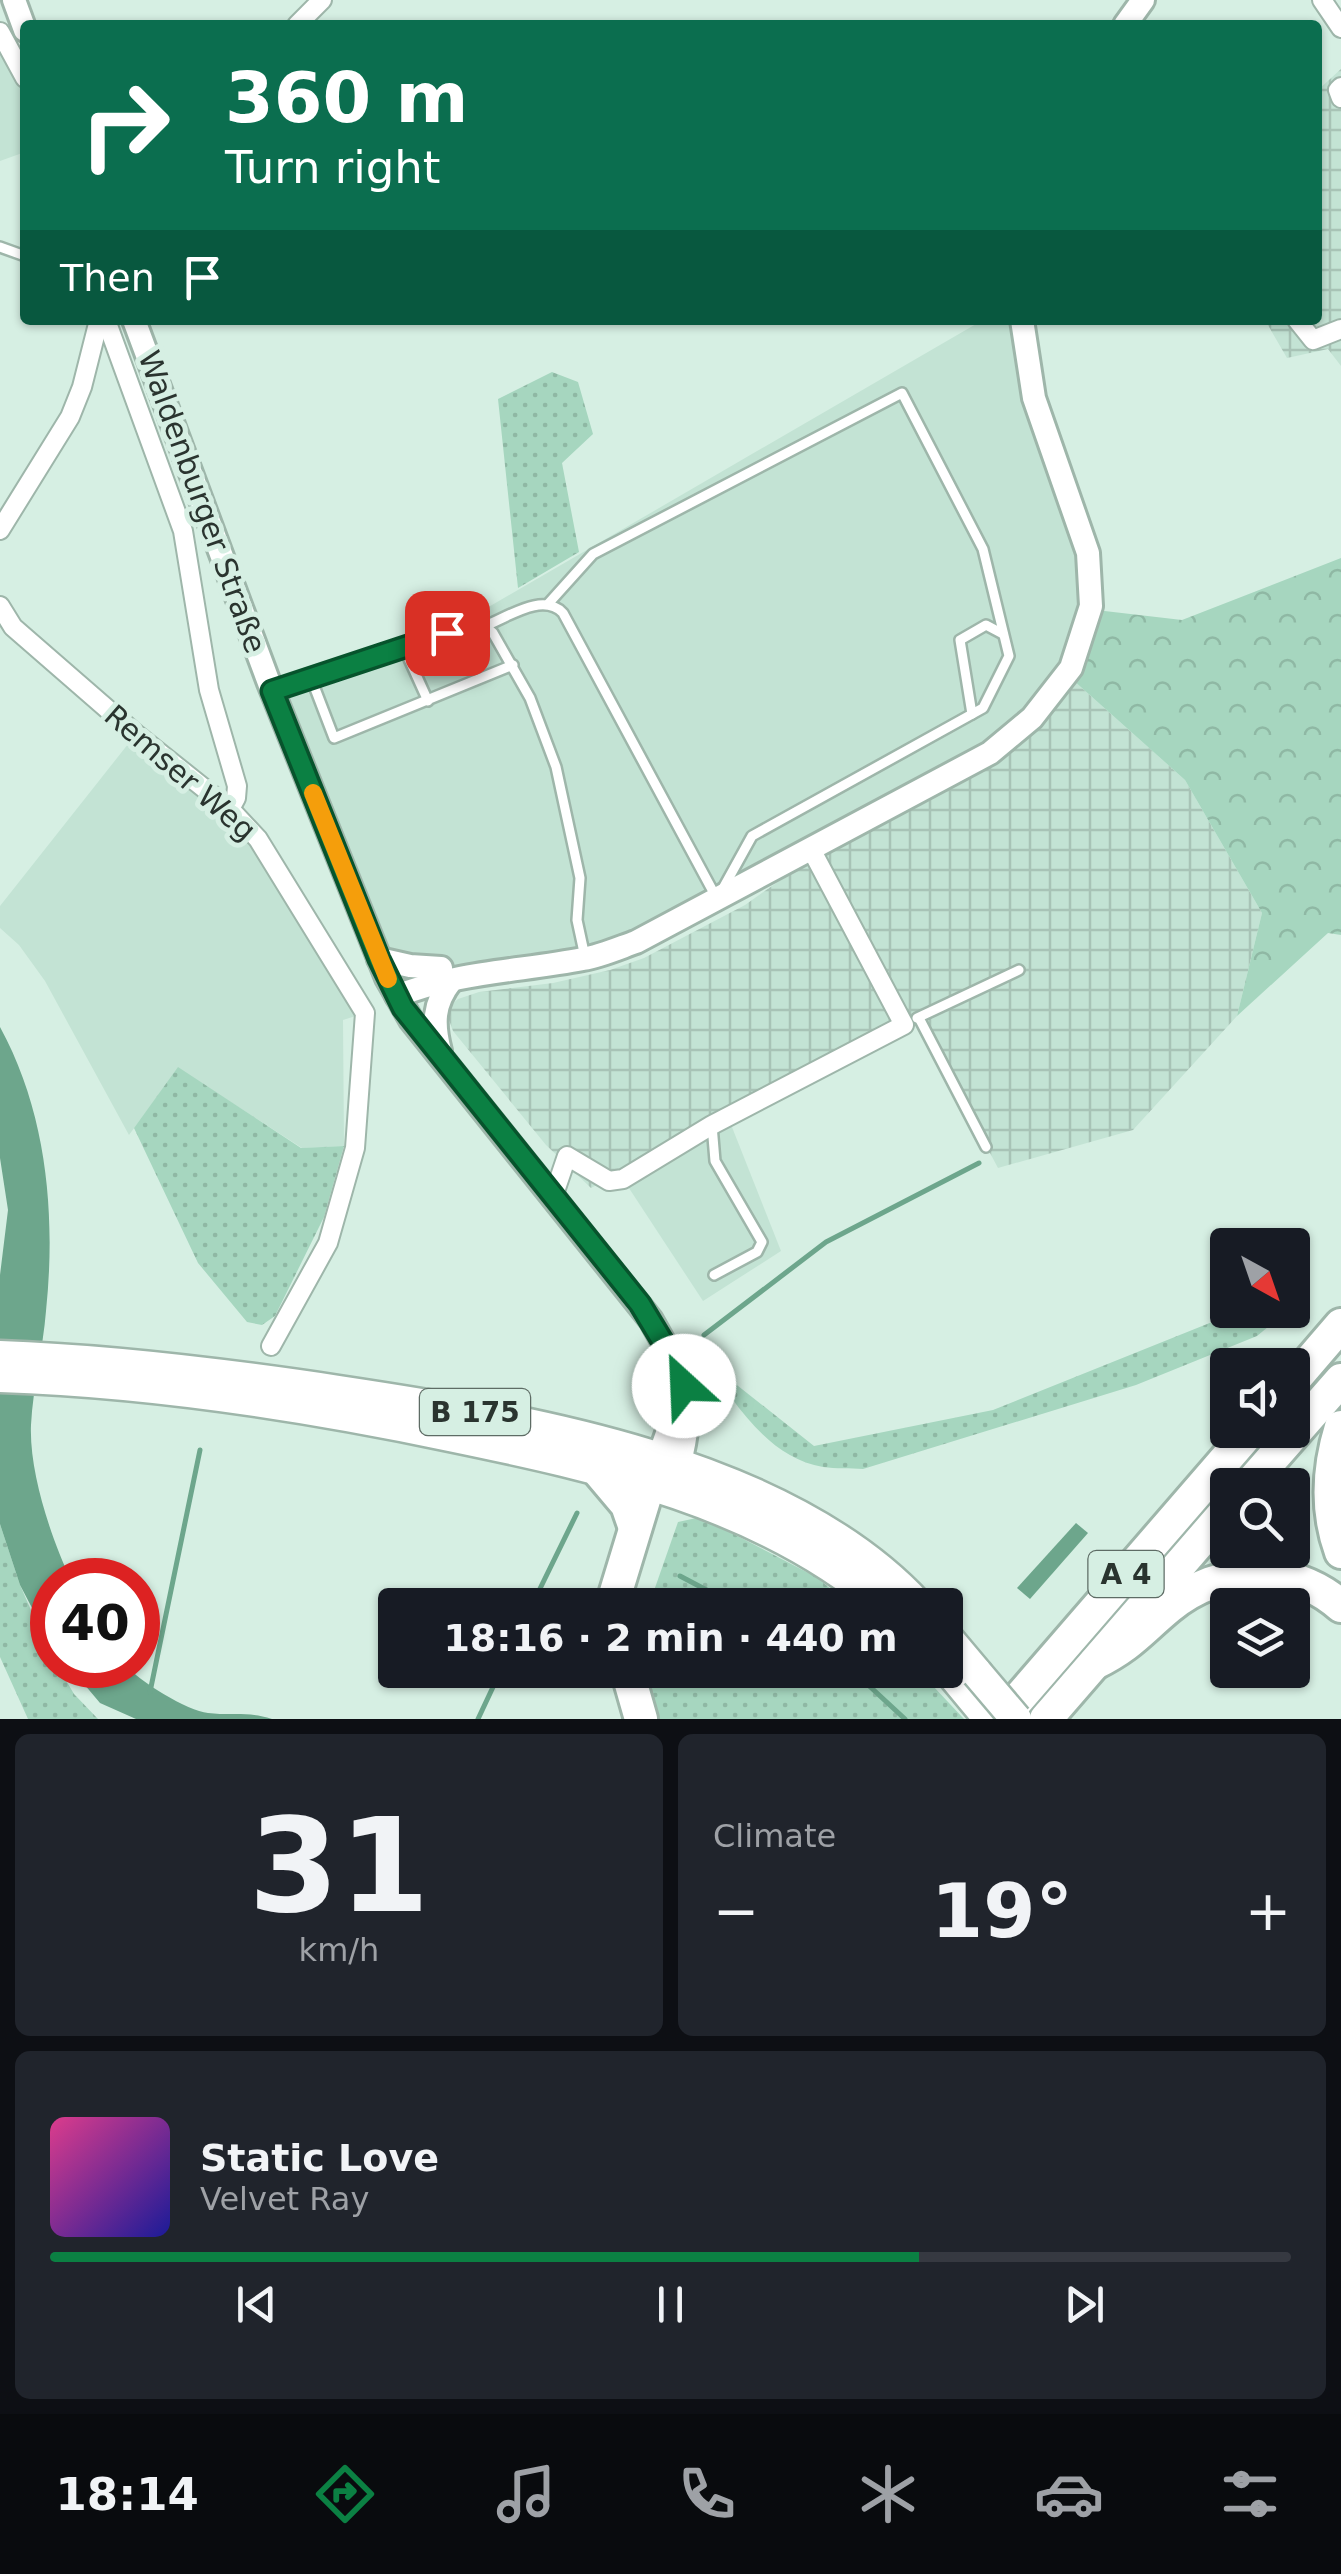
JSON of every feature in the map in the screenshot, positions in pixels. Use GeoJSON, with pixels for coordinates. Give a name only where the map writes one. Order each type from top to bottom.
{"type":"FeatureCollection","features":[{"type":"Feature","properties":{"kind":"highway"},"geometry":{"type":"LineString","coordinates":[[1310,1361],[1341,1325]]}},
{"type":"Feature","properties":{"kind":"highway"},"geometry":{"type":"LineString","coordinates":[[1264,1468],[1341,1380]]}},
{"type":"Feature","properties":{"kind":"highway"},"geometry":{"type":"LineString","coordinates":[[1341,1428],[1332,1461],[1330,1497],[1341,1552]]}},
{"type":"Feature","properties":{"kind":"highway","name":"A 4"},"geometry":{"type":"LineString","coordinates":[[1001,1719],[1235,1448]]}},
{"type":"Feature","properties":{"kind":"highway"},"geometry":{"type":"LineString","coordinates":[[600,1472],[628,1505],[635,1528]]}},
{"type":"Feature","properties":{"kind":"highway"},"geometry":{"type":"LineString","coordinates":[[617,1588],[635,1528],[664,1476]]}},
{"type":"Feature","properties":{"kind":"highway"},"geometry":{"type":"LineString","coordinates":[[636,1588],[664,1476]]}},
{"type":"Feature","properties":{"kind":"highway","name":"A 4"},"geometry":{"type":"LineString","coordinates":[[1046,1719],[1210,1531]]}},
{"type":"Feature","properties":{"kind":"highway"},"geometry":{"type":"LineString","coordinates":[[1095,1662],[1126,1648],[1190,1592],[1235,1576],[1266,1574],[1296,1580],[1323,1592],[1341,1606]]}},
{"type":"Feature","properties":{"kind":"highway"},"geometry":{"type":"LineString","coordinates":[[612,1688],[620,1719]]}},
{"type":"Feature","properties":{"kind":"highway"},"geometry":{"type":"LineString","coordinates":[[632,1688],[641,1719]]}},
{"type":"Feature","properties":{"kind":"main road","name":"B 175"},"geometry":{"type":"LineString","coordinates":[[0,1356],[204,1371],[600,1472],[664,1476],[758,1496],[825,1531],[899,1588]]}},
{"type":"Feature","properties":{"kind":"main road","name":"B 175"},"geometry":{"type":"LineString","coordinates":[[0,1377],[202,1393],[290,1394],[508,1418],[664,1476],[794,1544],[861,1588]]}},
{"type":"Feature","properties":{"kind":"main road"},"geometry":{"type":"LineString","coordinates":[[963,1678],[1016,1719]]}},
{"type":"Feature","properties":{"kind":"main road"},"geometry":{"type":"LineString","coordinates":[[963,1679],[989,1719]]}},
{"type":"Feature","properties":{"kind":"street"},"geometry":{"type":"LineString","coordinates":[[302,20],[322,0]]}},
{"type":"Feature","properties":{"kind":"street"},"geometry":{"type":"LineString","coordinates":[[1129,20],[1144,0]]}},
{"type":"Feature","properties":{"kind":"street"},"geometry":{"type":"LineString","coordinates":[[1322,0],[1341,28]]}},
{"type":"Feature","properties":{"kind":"street"},"geometry":{"type":"LineString","coordinates":[[0,32],[20,69]]}},
{"type":"Feature","properties":{"kind":"street"},"geometry":{"type":"LineString","coordinates":[[1341,88],[1341,98]]}},
{"type":"Feature","properties":{"kind":"street"},"geometry":{"type":"LineString","coordinates":[[0,530],[70,417],[98,325]]}},
{"type":"Feature","properties":{"kind":"street"},"geometry":{"type":"LineString","coordinates":[[108,325],[183,531],[209,690],[237,786],[230,809]]}},
{"type":"Feature","properties":{"kind":"street","name":"Waldenburger Straße"},"geometry":{"type":"LineString","coordinates":[[136,325],[272,691],[394,992],[442,1059],[640,1304],[666,1347],[673,1387],[664,1476]]}},
{"type":"Feature","properties":{"kind":"street"},"geometry":{"type":"LineString","coordinates":[[272,1346],[328,1243],[349,1168],[365,1013],[394,992],[446,974],[585,959],[636,942],[990,753],[1032,718],[1071,668],[1091,606],[1088,553],[1034,398],[1023,325]]}},
{"type":"Feature","properties":{"kind":"street"},"geometry":{"type":"LineString","coordinates":[[1301,325],[1314,340],[1341,329]]}},
{"type":"Feature","properties":{"kind":"street","name":"Remser Weg"},"geometry":{"type":"LineString","coordinates":[[0,606],[13,627],[230,809],[258,839],[365,1013]]}},
{"type":"Feature","properties":{"kind":"street"},"geometry":{"type":"LineString","coordinates":[[553,1197],[567,1156],[609,1181],[623,1179],[712,1125],[911,1021],[811,849]]}},
{"type":"Feature","properties":{"kind":"street"},"geometry":{"type":"LineString","coordinates":[[379,959],[446,974]]}},
{"type":"Feature","properties":{"kind":"street"},"geometry":{"type":"LineString","coordinates":[[442,1059],[434,1021],[446,974]]}},
{"type":"Feature","properties":{"kind":"lane"},"geometry":{"type":"LineString","coordinates":[[548,604],[594,554],[902,393],[983,549],[1008,656],[983,708],[752,836],[717,899]]}},
{"type":"Feature","properties":{"kind":"lane"},"geometry":{"type":"LineString","coordinates":[[272,691],[548,604],[563,614],[717,899]]}},
{"type":"Feature","properties":{"kind":"lane"},"geometry":{"type":"LineString","coordinates":[[972,714],[960,640],[986,625],[1003,634]]}},
{"type":"Feature","properties":{"kind":"lane"},"geometry":{"type":"LineString","coordinates":[[485,626],[498,639],[530,698],[556,768],[580,878],[577,920],[585,959]]}},
{"type":"Feature","properties":{"kind":"lane"},"geometry":{"type":"LineString","coordinates":[[404,648],[428,700]]}},
{"type":"Feature","properties":{"kind":"lane"},"geometry":{"type":"LineString","coordinates":[[310,678],[334,738],[513,665]]}},
{"type":"Feature","properties":{"kind":"lane"},"geometry":{"type":"LineString","coordinates":[[986,1147],[911,1021],[1019,970]]}},
{"type":"Feature","properties":{"kind":"lane"},"geometry":{"type":"LineString","coordinates":[[712,1125],[715,1161],[762,1242],[757,1252],[714,1276]]}},
{"type":"Feature","properties":{"kind":"shaded area"},"geometry":{"type":"Polygon","coordinates":[[[0,35],[20,70],[20,154],[0,161],[0,35]]]}},
{"type":"Feature","properties":{"kind":"shaded area"},"geometry":{"type":"Polygon","coordinates":[[[1341,69],[1341,366],[1328,349],[1287,358],[1268,325],[1322,325],[1322,86],[1341,69]]]}},
{"type":"Feature","properties":{"kind":"shaded area"},"geometry":{"type":"Polygon","coordinates":[[[974,325],[1009,325],[1026,404],[1082,559],[1082,610],[1064,663],[1026,714],[986,748],[651,935],[497,969],[432,970],[403,981],[397,996],[269,683],[461,623],[974,325]]]}},
{"type":"Feature","properties":{"kind":"shaded area"},"geometry":{"type":"Polygon","coordinates":[[[1073,680],[1185,780],[1262,913],[1237,1016],[1133,1130],[998,1168],[918,1018],[591,1188],[546,1145],[453,1031],[448,1017],[450,1006],[458,999],[610,970],[644,958],[745,905],[796,869],[938,790],[1073,680]]]}},
{"type":"Feature","properties":{"kind":"shaded area"},"geometry":{"type":"Polygon","coordinates":[[[136,734],[230,809],[365,1013],[343,1020],[344,1146],[302,1148],[178,1068],[129,1135],[45,981],[19,945],[0,928],[0,906],[136,734]]]}},
{"type":"Feature","properties":{"kind":"shaded area"},"geometry":{"type":"Polygon","coordinates":[[[0,1027],[16,1060],[38,1129],[50,1238],[45,1325],[31,1443],[43,1504],[62,1558],[30,1558],[30,1604],[0,1524],[0,1275],[8,1210],[0,1158],[0,1027]]]}},
{"type":"Feature","properties":{"kind":"shaded area"},"geometry":{"type":"Polygon","coordinates":[[[728,1117],[781,1251],[703,1301],[623,1179],[728,1117]]]}},
{"type":"Feature","properties":{"kind":"shaded area"},"geometry":{"type":"Polygon","coordinates":[[[1076,1523],[1088,1533],[1030,1599],[1017,1588],[1076,1523]]]}},
{"type":"Feature","properties":{"kind":"shaded area"},"geometry":{"type":"Polygon","coordinates":[[[87,1688],[154,1688],[199,1711],[272,1719],[136,1719],[100,1703],[87,1688]]]}},
{"type":"Feature","properties":{"kind":"green space"},"geometry":{"type":"Polygon","coordinates":[[[552,372],[578,382],[593,434],[562,463],[579,552],[518,588],[498,399],[552,372]]]}},
{"type":"Feature","properties":{"kind":"green space"},"geometry":{"type":"Polygon","coordinates":[[[1341,558],[1341,935],[1328,933],[1237,1016],[1262,913],[1185,780],[1073,680],[1096,610],[1182,620],[1341,558]]]}},
{"type":"Feature","properties":{"kind":"green space"},"geometry":{"type":"Polygon","coordinates":[[[178,1067],[301,1148],[344,1146],[324,1217],[275,1316],[262,1325],[247,1322],[198,1263],[134,1128],[178,1067]]]}},
{"type":"Feature","properties":{"kind":"green space"},"geometry":{"type":"Polygon","coordinates":[[[1210,1323],[1210,1328],[1267,1328],[1227,1348],[1210,1348],[1210,1355],[1136,1385],[863,1469],[823,1467],[785,1452],[754,1425],[704,1359],[814,1446],[993,1410],[1210,1323]]]}},
{"type":"Feature","properties":{"kind":"green space"},"geometry":{"type":"Polygon","coordinates":[[[701,1517],[818,1578],[829,1588],[655,1588],[678,1522],[701,1517]]]}},
{"type":"Feature","properties":{"kind":"green space"},"geometry":{"type":"Polygon","coordinates":[[[0,1524],[30,1608],[30,1688],[70,1688],[98,1719],[28,1719],[0,1657],[0,1524]]]}},
{"type":"Feature","properties":{"kind":"green space"},"geometry":{"type":"Polygon","coordinates":[[[645,1688],[935,1688],[964,1719],[654,1719],[645,1688]]]}},
{"type":"Feature","properties":{"kind":"waterway"},"geometry":{"type":"LineString","coordinates":[[704,1335],[826,1242],[979,1163]]}},
{"type":"Feature","properties":{"kind":"waterway"},"geometry":{"type":"LineString","coordinates":[[150,1692],[200,1450]]}},
{"type":"Feature","properties":{"kind":"waterway"},"geometry":{"type":"LineString","coordinates":[[540,1588],[577,1513]]}},
{"type":"Feature","properties":{"kind":"waterway"},"geometry":{"type":"LineString","coordinates":[[680,1576],[703,1588]]}},
{"type":"Feature","properties":{"kind":"waterway"},"geometry":{"type":"LineString","coordinates":[[478,1719],[493,1688]]}},
{"type":"Feature","properties":{"kind":"waterway"},"geometry":{"type":"LineString","coordinates":[[871,1688],[905,1719]]}},
{"type":"Feature","properties":{"kind":"slow traffic"},"geometry":{"type":"LineString","coordinates":[[313,793],[388,979]]}},
{"type":"Feature","properties":{"kind":"route"},"geometry":{"type":"LineString","coordinates":[[447,633],[272,691],[379,959],[403,1008],[640,1304],[678,1367],[684,1386]]}}]}
